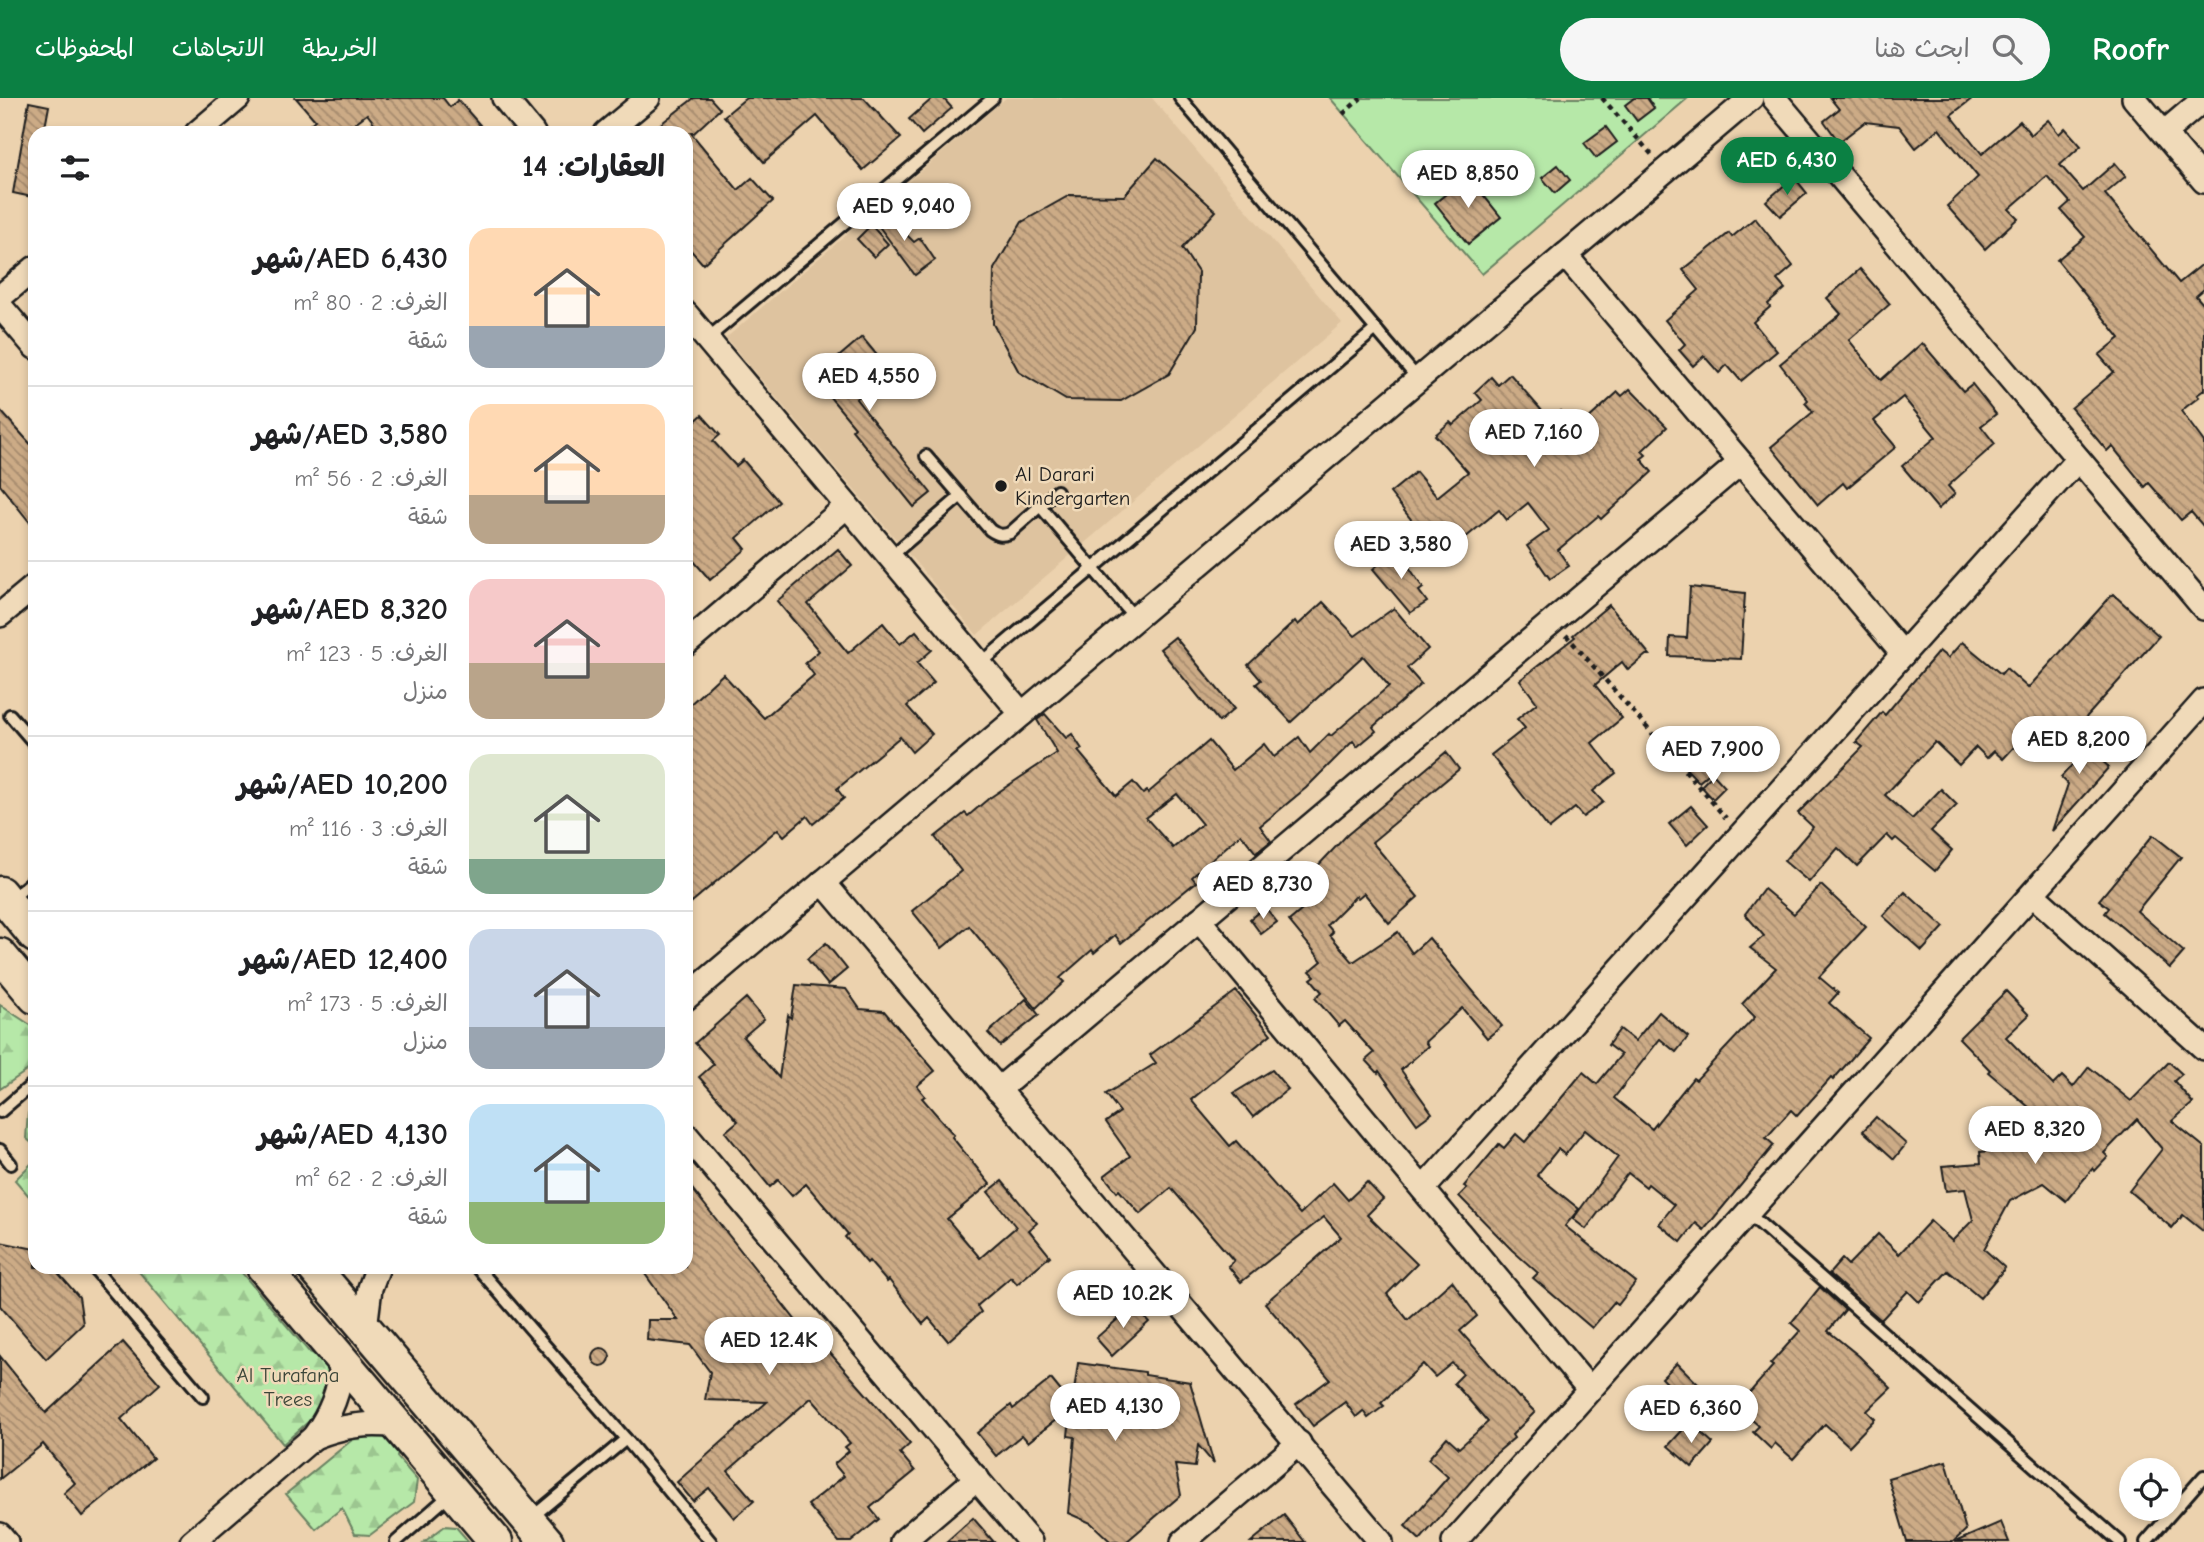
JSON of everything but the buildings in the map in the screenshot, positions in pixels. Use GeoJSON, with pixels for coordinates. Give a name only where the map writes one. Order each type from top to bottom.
{"type":"FeatureCollection","features":[{"type":"Feature","properties":{"kind":"main road"},"geometry":{"type":"LineString","coordinates":[[4,898],[28,927]]}},
{"type":"Feature","properties":{"kind":"main road"},"geometry":{"type":"LineString","coordinates":[[0,955],[28,989]]}},
{"type":"Feature","properties":{"kind":"main road"},"geometry":{"type":"LineString","coordinates":[[269,1274],[496,1542]]}},
{"type":"Feature","properties":{"kind":"main road"},"geometry":{"type":"LineString","coordinates":[[319,1274],[538,1531]]}},
{"type":"Feature","properties":{"kind":"street"},"geometry":{"type":"LineString","coordinates":[[205,126],[238,98]]}},
{"type":"Feature","properties":{"kind":"street"},"geometry":{"type":"LineString","coordinates":[[504,98],[527,126]]}},
{"type":"Feature","properties":{"kind":"street"},"geometry":{"type":"LineString","coordinates":[[614,126],[648,98]]}},
{"type":"Feature","properties":{"kind":"street"},"geometry":{"type":"LineString","coordinates":[[693,992],[1751,98]]}},
{"type":"Feature","properties":{"kind":"street"},"geometry":{"type":"LineString","coordinates":[[1774,98],[2204,608]]}},
{"type":"Feature","properties":{"kind":"street"},"geometry":{"type":"LineString","coordinates":[[2134,98],[2204,181]]}},
{"type":"Feature","properties":{"kind":"street"},"geometry":{"type":"LineString","coordinates":[[2164,133],[2204,99]]}},
{"type":"Feature","properties":{"kind":"street"},"geometry":{"type":"LineString","coordinates":[[1565,255],[1903,654]]}},
{"type":"Feature","properties":{"kind":"street"},"geometry":{"type":"LineString","coordinates":[[0,298],[28,274]]}},
{"type":"Feature","properties":{"kind":"street"},"geometry":{"type":"LineString","coordinates":[[0,306],[28,339]]}},
{"type":"Feature","properties":{"kind":"street"},"geometry":{"type":"LineString","coordinates":[[693,322],[1022,714]]}},
{"type":"Feature","properties":{"kind":"street"},"geometry":{"type":"LineString","coordinates":[[1423,1189],[2078,459]]}},
{"type":"Feature","properties":{"kind":"street"},"geometry":{"type":"LineString","coordinates":[[998,1090],[1741,463]]}},
{"type":"Feature","properties":{"kind":"street"},"geometry":{"type":"LineString","coordinates":[[693,637],[847,506]]}},
{"type":"Feature","properties":{"kind":"street"},"geometry":{"type":"LineString","coordinates":[[0,615],[28,592]]}},
{"type":"Feature","properties":{"kind":"street"},"geometry":{"type":"LineString","coordinates":[[1454,1542],[2204,701]]}},
{"type":"Feature","properties":{"kind":"street"},"geometry":{"type":"LineString","coordinates":[[823,882],[1381,1542]]}},
{"type":"Feature","properties":{"kind":"street"},"geometry":{"type":"LineString","coordinates":[[2033,895],[2204,1048]]}},
{"type":"Feature","properties":{"kind":"street"},"geometry":{"type":"LineString","coordinates":[[1199,920],[1589,1389]]}},
{"type":"Feature","properties":{"kind":"street"},"geometry":{"type":"LineString","coordinates":[[693,1143],[1030,1542]]}},
{"type":"Feature","properties":{"kind":"street"},"geometry":{"type":"LineString","coordinates":[[365,1328],[370,1289],[375,1274]]}},
{"type":"Feature","properties":{"kind":"street"},"geometry":{"type":"LineString","coordinates":[[192,1542],[314,1437],[335,1402],[342,1361]]}},
{"type":"Feature","properties":{"kind":"street"},"geometry":{"type":"LineString","coordinates":[[314,1437],[355,1425],[376,1423],[397,1426]]}},
{"type":"Feature","properties":{"kind":"street"},"geometry":{"type":"LineString","coordinates":[[1182,1542],[1299,1443]]}},
{"type":"Feature","properties":{"kind":"street"},"geometry":{"type":"LineString","coordinates":[[902,1542],[976,1478]]}},
{"type":"Feature","properties":{"kind":"street"},"geometry":{"type":"LineString","coordinates":[[0,1535],[6,1542]]}},
{"type":"Feature","properties":{"kind":"lane"},"geometry":{"type":"LineString","coordinates":[[707,339],[993,98]]}},
{"type":"Feature","properties":{"kind":"lane"},"geometry":{"type":"LineString","coordinates":[[1180,98],[1418,379]]}},
{"type":"Feature","properties":{"kind":"lane"},"geometry":{"type":"LineString","coordinates":[[980,664],[1376,330]]}},
{"type":"Feature","properties":{"kind":"lane"},"geometry":{"type":"LineString","coordinates":[[926,456],[990,530],[1003,536],[1010,533],[1057,491]]}},
{"type":"Feature","properties":{"kind":"lane"},"geometry":{"type":"LineString","coordinates":[[890,557],[961,496]]}},
{"type":"Feature","properties":{"kind":"lane"},"geometry":{"type":"LineString","coordinates":[[1040,506],[1135,618]]}},
{"type":"Feature","properties":{"kind":"lane"},"geometry":{"type":"LineString","coordinates":[[10,715],[28,736]]}},
{"type":"Feature","properties":{"kind":"lane"},"geometry":{"type":"LineString","coordinates":[[4,898],[28,883]]}},
{"type":"Feature","properties":{"kind":"lane"},"geometry":{"type":"LineString","coordinates":[[0,1112],[28,1088]]}},
{"type":"Feature","properties":{"kind":"lane"},"geometry":{"type":"LineString","coordinates":[[0,1150],[11,1164]]}},
{"type":"Feature","properties":{"kind":"lane"},"geometry":{"type":"LineString","coordinates":[[1749,1214],[2120,1542]]}},
{"type":"Feature","properties":{"kind":"lane"},"geometry":{"type":"LineString","coordinates":[[99,1274],[203,1397]]}},
{"type":"Feature","properties":{"kind":"lane"},"geometry":{"type":"LineString","coordinates":[[483,1274],[711,1542]]}},
{"type":"Feature","properties":{"kind":"lane"},"geometry":{"type":"LineString","coordinates":[[538,1531],[625,1439]]}},
{"type":"Feature","properties":{"kind":"lane"},"geometry":{"type":"LineString","coordinates":[[2146,1542],[2204,1476]]}},
{"type":"Feature","properties":{"kind":"lane"},"geometry":{"type":"LineString","coordinates":[[396,1542],[453,1492]]}},
{"type":"Feature","properties":{"kind":"path"},"geometry":{"type":"LineString","coordinates":[[1343,114],[1361,98]]}},
{"type":"Feature","properties":{"kind":"path"},"geometry":{"type":"LineString","coordinates":[[1602,98],[1665,170]]}},
{"type":"Feature","properties":{"kind":"path"},"geometry":{"type":"LineString","coordinates":[[1554,621],[1741,835]]}},
{"type":"Feature","properties":{"kind":"shaded area","name":"Al Darari Kindergarten"},"geometry":{"type":"Polygon","coordinates":[[[1006,98],[1152,98],[1342,323],[977,635],[726,338],[1006,98]]]}},
{"type":"Feature","properties":{"kind":"green space"},"geometry":{"type":"Polygon","coordinates":[[[1330,98],[1688,98],[1482,274],[1330,98]]]}},
{"type":"Feature","properties":{"kind":"green space"},"geometry":{"type":"Polygon","coordinates":[[[0,1005],[28,1023],[28,1070],[0,1089],[0,1005]]]}},
{"type":"Feature","properties":{"kind":"green space"},"geometry":{"type":"Polygon","coordinates":[[[28,1167],[28,1195],[15,1180],[28,1167]]]}},
{"type":"Feature","properties":{"kind":"green space","name":"Al Turafana Trees"},"geometry":{"type":"Polygon","coordinates":[[[141,1274],[243,1274],[309,1352],[326,1359],[332,1381],[325,1407],[283,1444],[141,1274]]]}},
{"type":"Feature","properties":{"kind":"green space","name":"Al Turafana Trees"},"geometry":{"type":"Polygon","coordinates":[[[377,1434],[400,1444],[397,1457],[417,1480],[414,1502],[370,1535],[355,1534],[342,1508],[316,1529],[286,1494],[358,1435],[377,1434]]]}},
{"type":"Feature","properties":{"kind":"green space"},"geometry":{"type":"Polygon","coordinates":[[[445,1526],[456,1527],[469,1542],[424,1542],[445,1526]]]}},
{"type":"Feature","properties":{"kind":"place","name":"Al Darari Kindergarten"},"geometry":{"type":"Point","coordinates":[1001,486]}}]}
